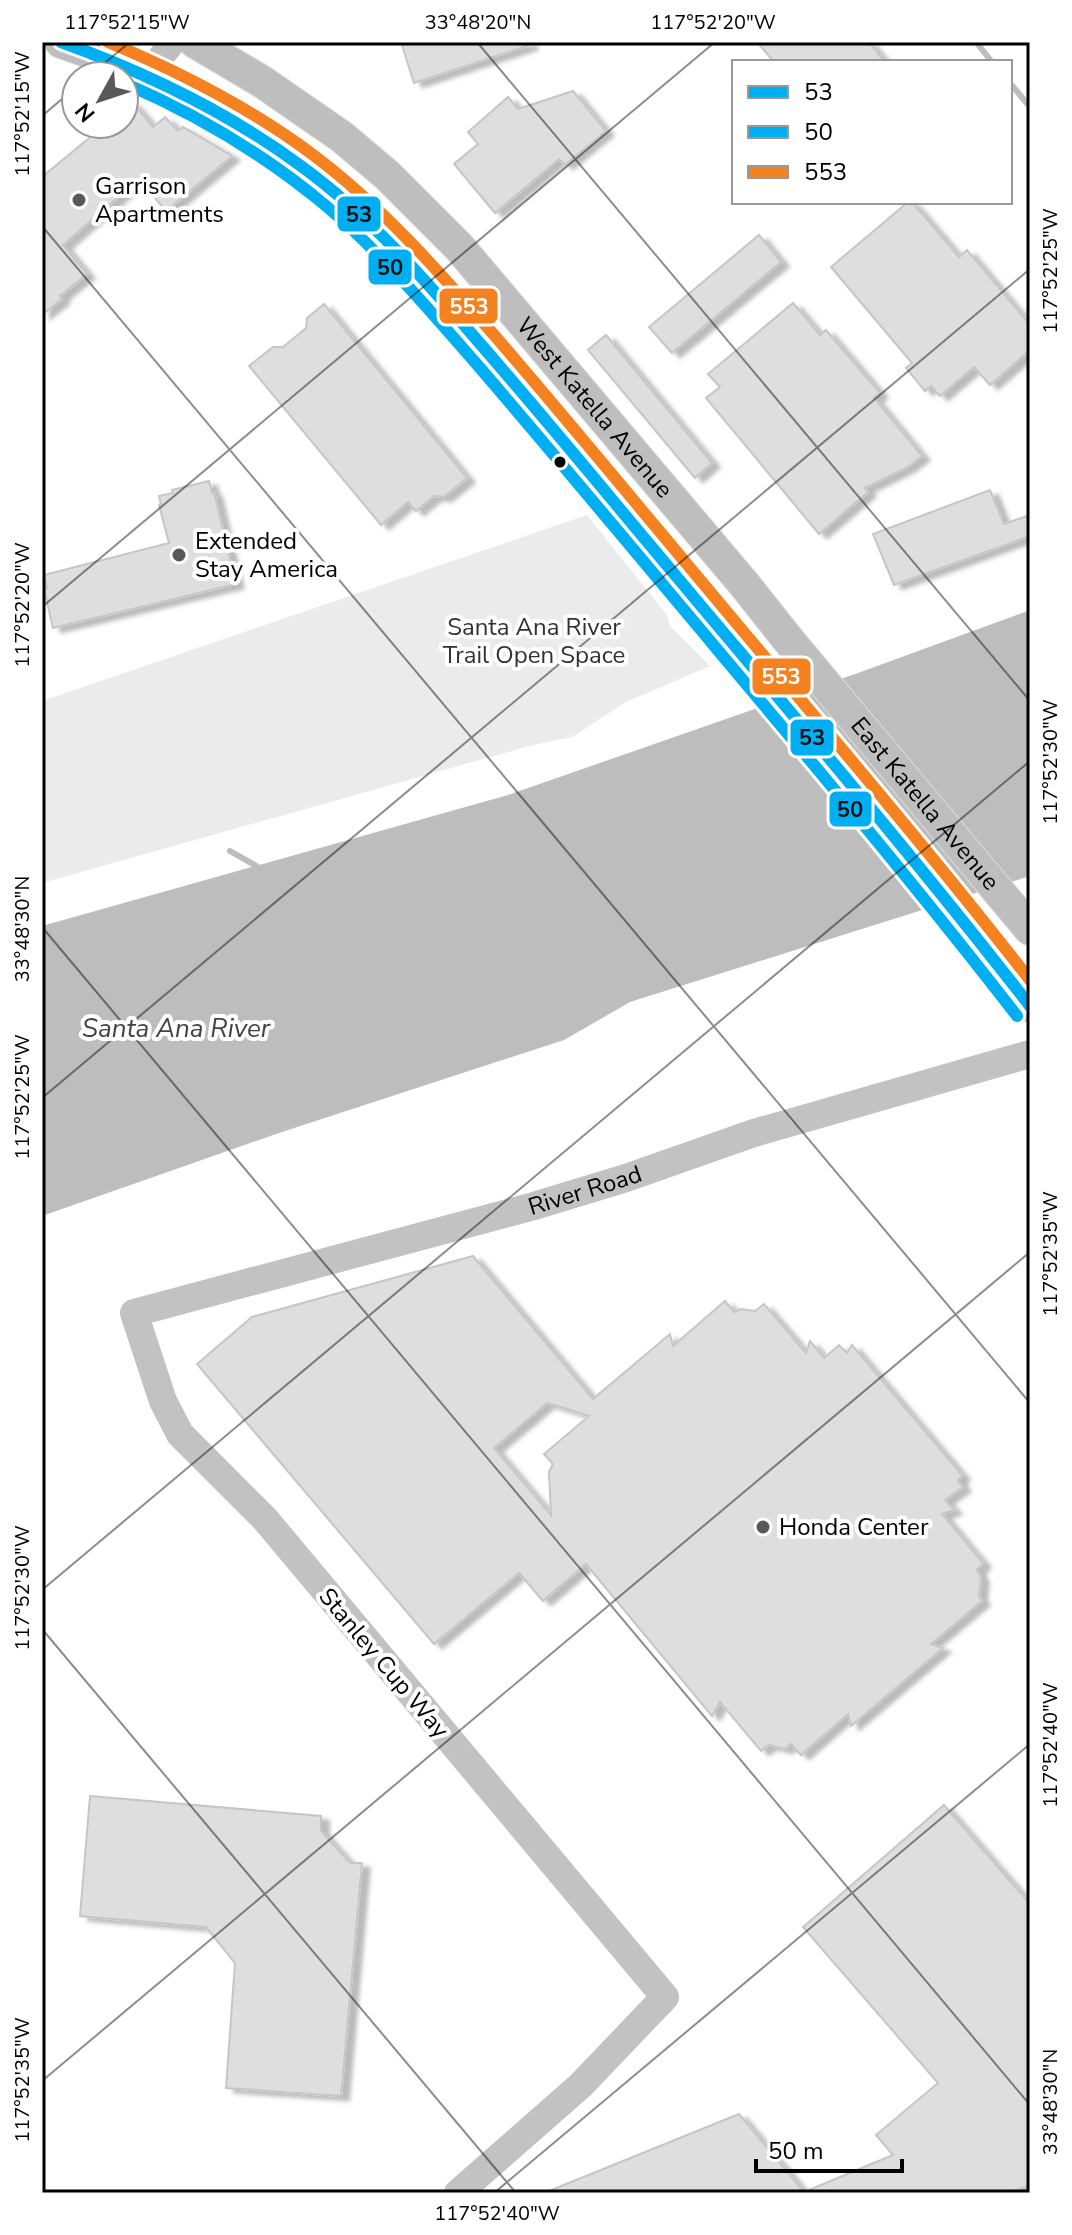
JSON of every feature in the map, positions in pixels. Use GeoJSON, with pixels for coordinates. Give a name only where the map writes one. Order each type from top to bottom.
{"type":"FeatureCollection","features":[{"type":"Feature","properties":{"kind":"main road","name":"West Katella Avenue"},"geometry":{"type":"LineString","coordinates":[[61,42],[147,74],[203,104],[331,189],[396,249],[514,383],[745,658]]}},
{"type":"Feature","properties":{"kind":"main road","name":"West Katella Avenue"},"geometry":{"type":"LineString","coordinates":[[195,42],[261,81],[342,137],[387,175],[442,229],[790,642]]}},
{"type":"Feature","properties":{"kind":"main road","name":"East Katella Avenue"},"geometry":{"type":"LineString","coordinates":[[790,642],[1029,927]]}},
{"type":"Feature","properties":{"kind":"main road","name":"East Katella Avenue"},"geometry":{"type":"LineString","coordinates":[[745,658],[981,942],[1030,1006]]}},
{"type":"Feature","properties":{"kind":"main road","name":"River Road"},"geometry":{"type":"LineString","coordinates":[[134,1313],[534,1206],[754,1133],[1030,1054]]}},
{"type":"Feature","properties":{"kind":"main road","name":"Stanley Cup Way"},"geometry":{"type":"LineString","coordinates":[[134,1313],[163,1401],[180,1434],[265,1519],[665,1997],[581,2085],[458,2193]]}},
{"type":"Feature","properties":{"kind":"street"},"geometry":{"type":"LineString","coordinates":[[147,74],[173,42]]}},
{"type":"Feature","properties":{"kind":"green space","name":"Santa Ana River Trail Open Space"},"geometry":{"type":"Polygon","coordinates":[[[587,515],[667,615],[670,626],[710,666],[626,702],[572,737],[533,745],[42,883],[42,701],[587,515]]]}},
{"type":"Feature","properties":{"kind":"water","name":"Santa Ana River"},"geometry":{"type":"Polygon","coordinates":[[[1030,610],[1030,876],[630,1002],[564,1040],[282,1132],[42,1216],[42,926],[508,795],[1030,610]]]}},
{"type":"Feature","properties":{"kind":"building"},"geometry":{"type":"Polygon","coordinates":[[[401,42],[529,42],[530,45],[414,83],[401,42]]]}},
{"type":"Feature","properties":{"kind":"building"},"geometry":{"type":"Polygon","coordinates":[[[757,42],[869,42],[883,60],[772,60],[757,42]]]}},
{"type":"Feature","properties":{"kind":"building"},"geometry":{"type":"Polygon","coordinates":[[[573,91],[606,131],[565,165],[559,159],[495,213],[454,164],[478,144],[468,132],[508,97],[518,109],[573,91]]]}},
{"type":"Feature","properties":{"kind":"building","name":"Garrison Apartments"},"geometry":{"type":"Polygon","coordinates":[[[140,112],[153,127],[165,117],[178,131],[183,127],[232,156],[166,211],[139,179],[63,245],[87,274],[42,315],[42,177],[87,140],[140,140],[140,112]]]}},
{"type":"Feature","properties":{"kind":"building"},"geometry":{"type":"Polygon","coordinates":[[[906,204],[914,204],[959,257],[967,250],[1030,325],[1030,350],[990,385],[974,367],[940,396],[931,386],[925,391],[906,368],[912,363],[831,267],[906,204]]]}},
{"type":"Feature","properties":{"kind":"building"},"geometry":{"type":"Polygon","coordinates":[[[759,235],[781,262],[672,353],[649,327],[759,235]]]}},
{"type":"Feature","properties":{"kind":"building"},"geometry":{"type":"Polygon","coordinates":[[[793,303],[820,335],[826,330],[880,393],[874,398],[922,456],[906,468],[865,488],[868,492],[819,534],[706,398],[720,387],[708,374],[793,303]]]}},
{"type":"Feature","properties":{"kind":"building"},"geometry":{"type":"Polygon","coordinates":[[[324,304],[467,478],[444,497],[434,496],[416,511],[408,502],[381,525],[249,366],[273,347],[283,347],[306,328],[307,318],[324,304]]]}},
{"type":"Feature","properties":{"kind":"building"},"geometry":{"type":"Polygon","coordinates":[[[606,335],[712,463],[695,478],[588,350],[606,335]]]}},
{"type":"Feature","properties":{"kind":"building","name":"Extended Stay America"},"geometry":{"type":"Polygon","coordinates":[[[209,481],[236,584],[53,628],[44,575],[169,543],[159,496],[209,481]]]}},
{"type":"Feature","properties":{"kind":"building"},"geometry":{"type":"Polygon","coordinates":[[[990,490],[1004,524],[1030,515],[1030,536],[894,585],[873,534],[990,490]]]}},
{"type":"Feature","properties":{"kind":"building"},"geometry":{"type":"Polygon","coordinates":[[[473,1256],[593,1399],[670,1334],[673,1346],[725,1301],[734,1312],[741,1309],[755,1311],[764,1304],[806,1353],[810,1341],[824,1358],[839,1345],[847,1353],[852,1345],[962,1475],[958,1481],[963,1487],[945,1500],[954,1510],[942,1514],[983,1563],[977,1570],[981,1578],[979,1596],[982,1601],[931,1644],[943,1648],[851,1726],[848,1714],[801,1755],[791,1744],[785,1749],[769,1745],[761,1751],[720,1702],[712,1716],[586,1564],[543,1601],[519,1573],[434,1644],[197,1364],[252,1317],[473,1256]],[[547,1403],[494,1448],[551,1515],[549,1472],[553,1464],[544,1454],[589,1416],[547,1403]]]}},
{"type":"Feature","properties":{"kind":"building"},"geometry":{"type":"Polygon","coordinates":[[[90,1796],[321,1816],[321,1831],[350,1863],[362,1863],[341,2096],[226,2088],[235,1963],[206,1927],[80,1916],[90,1796]]]}},
{"type":"Feature","properties":{"kind":"building"},"geometry":{"type":"Polygon","coordinates":[[[944,1805],[1030,1904],[1030,2185],[1009,2193],[544,2193],[739,2114],[804,2192],[893,2155],[876,2135],[938,2083],[803,1927],[944,1805]]]}},
{"type":"Feature","properties":{"kind":"waterway"},"geometry":{"type":"LineString","coordinates":[[976,42],[990,60]]}},
{"type":"Feature","properties":{"kind":"waterway"},"geometry":{"type":"LineString","coordinates":[[1012,85],[1030,107]]}},
{"type":"Feature","properties":{"kind":"waterway"},"geometry":{"type":"LineString","coordinates":[[230,851],[260,868]]}},
{"type":"Feature","properties":{"kind":"transit line","name":"53"},"geometry":{"type":"LineString","coordinates":[[61,42],[186,95],[245,128],[327,186],[375,229],[441,298],[556,433],[899,843],[1030,1006]]}},
{"type":"Feature","properties":{"kind":"transit line","name":"553"},"geometry":{"type":"LineString","coordinates":[[108,42],[213,92],[264,121],[338,175],[411,243],[570,425],[903,822],[1030,980]]}},
{"type":"Feature","properties":{"kind":"transit line","name":"50"},"geometry":{"type":"LineString","coordinates":[[140,91],[203,122],[278,169],[345,223],[421,300],[753,692],[1017,1016]]}},
{"type":"Feature","properties":{"kind":"place","name":"Garrison Apartments"},"geometry":{"type":"Point","coordinates":[79,200]}},
{"type":"Feature","properties":{"kind":"place","name":"Extended Stay America"},"geometry":{"type":"Point","coordinates":[179,555]}},
{"type":"Feature","properties":{"kind":"place","name":"Honda Center"},"geometry":{"type":"Point","coordinates":[763,1527]}}]}
